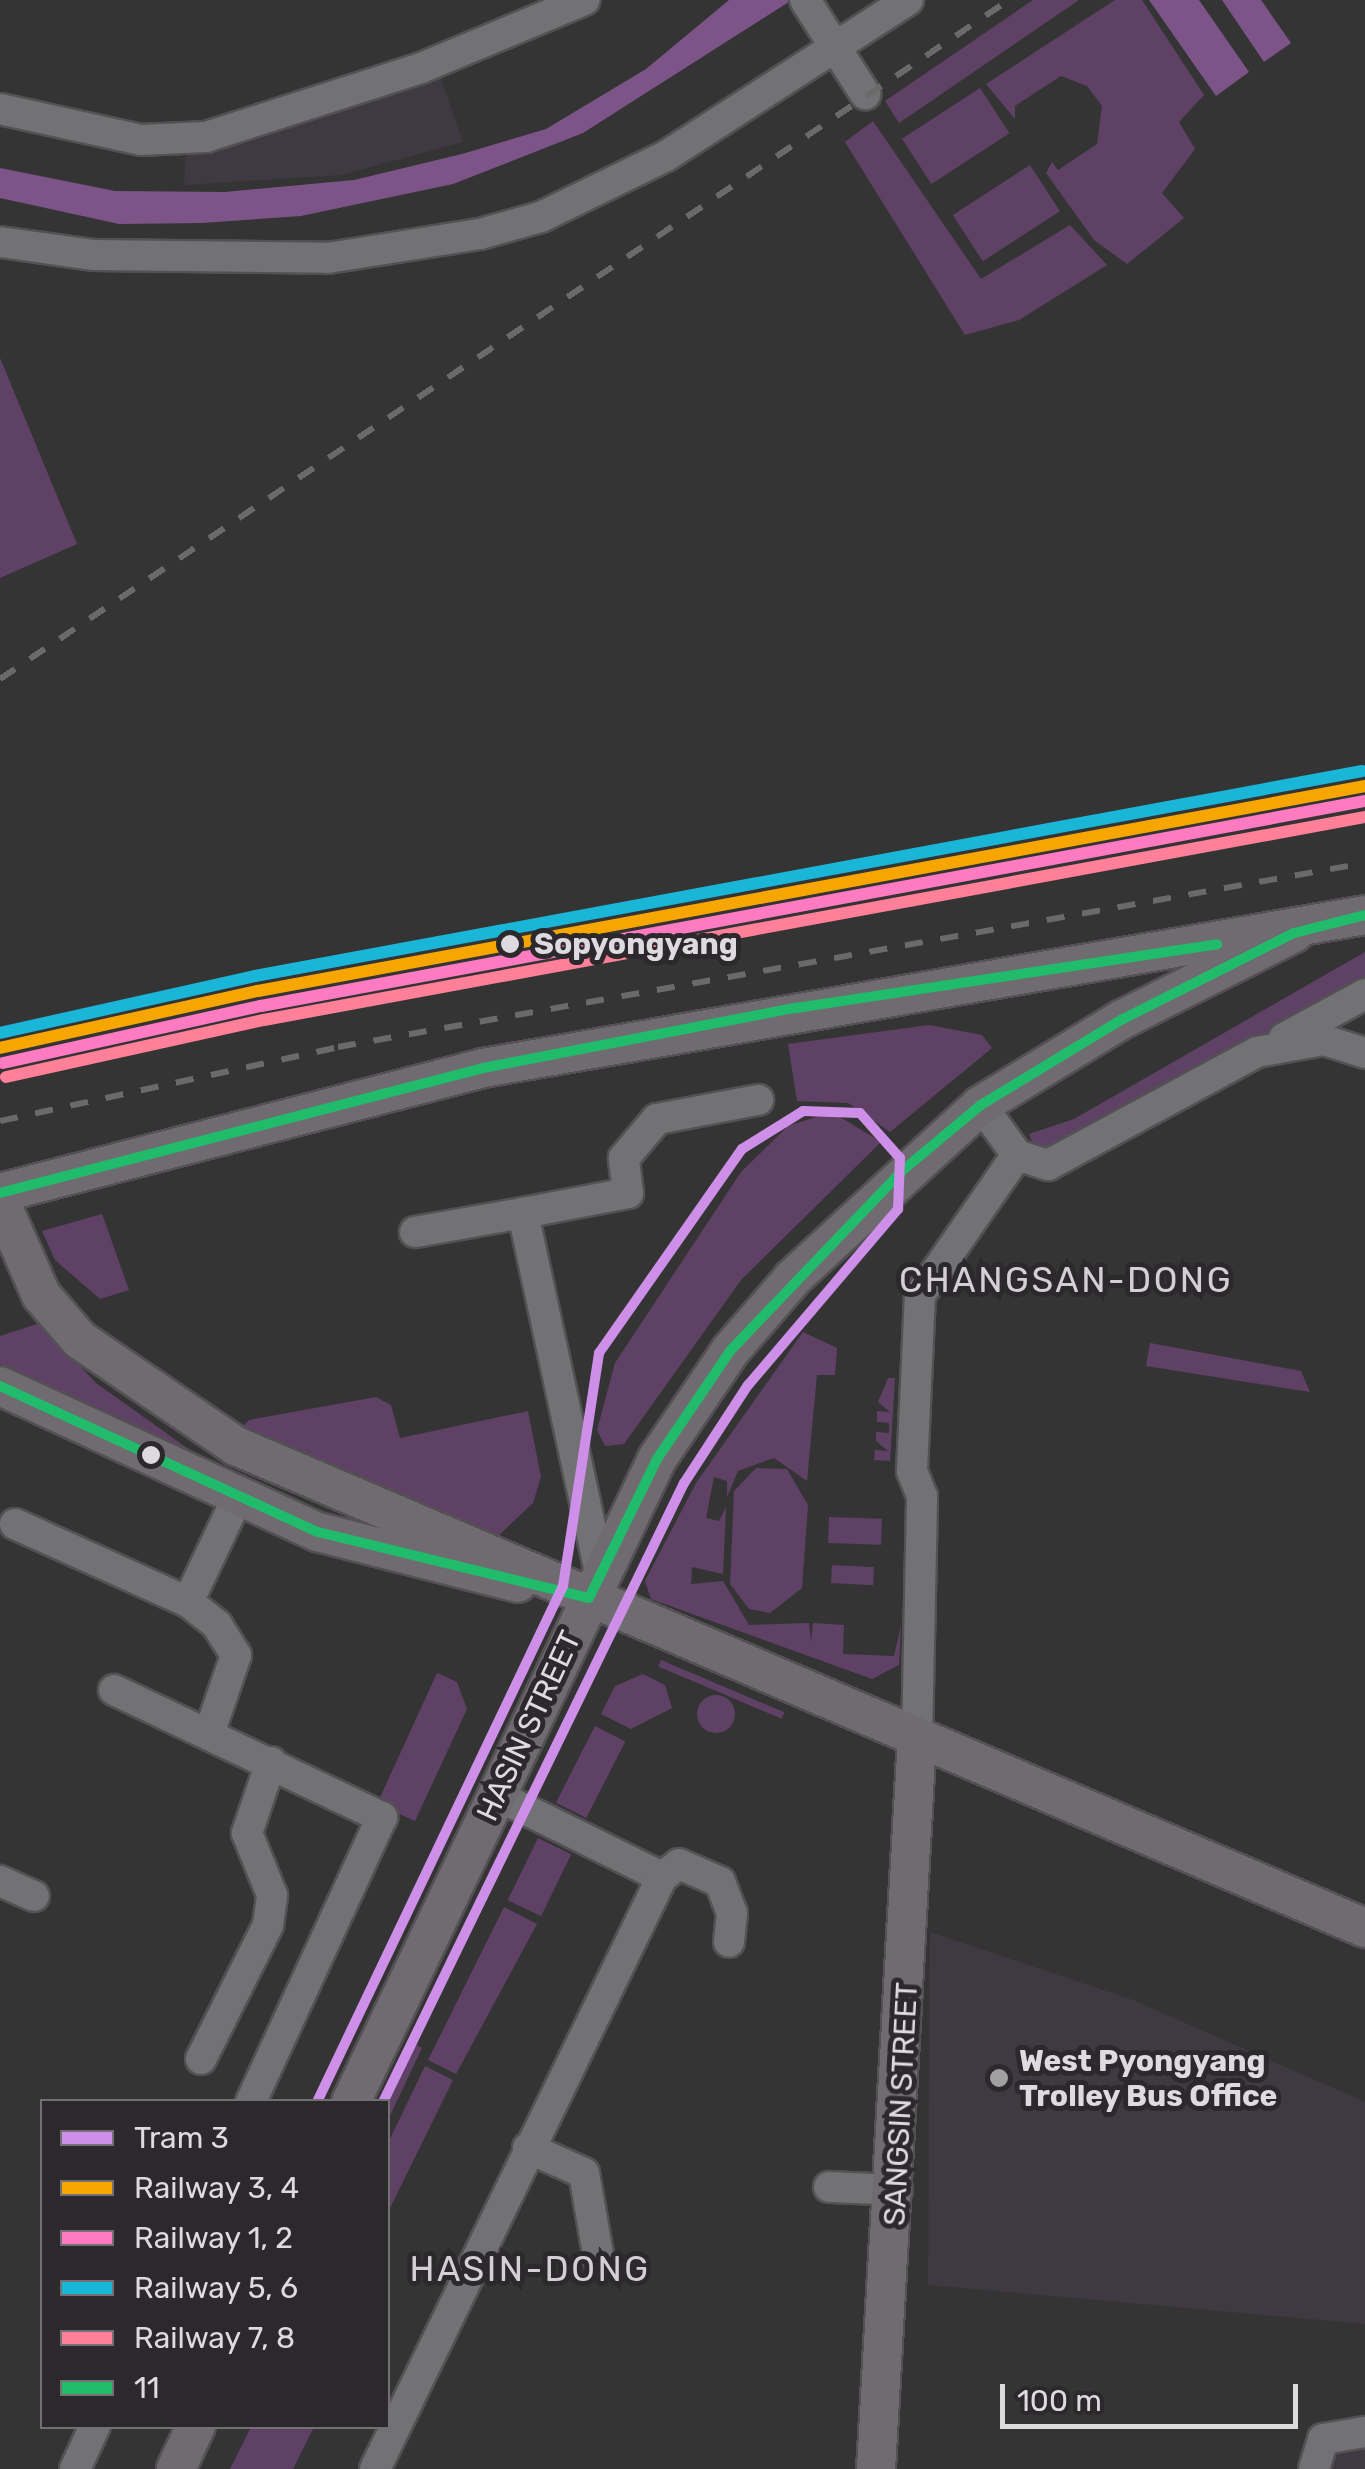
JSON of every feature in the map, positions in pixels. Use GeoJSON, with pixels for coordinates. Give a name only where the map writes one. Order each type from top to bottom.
{"type":"FeatureCollection","features":[{"type":"Feature","properties":{"kind":"main road"},"geometry":{"type":"LineString","coordinates":[[0,1193],[483,1068],[796,1008],[1294,933],[1365,914]]}},
{"type":"Feature","properties":{"kind":"main road","name":"HASIN STREET"},"geometry":{"type":"LineString","coordinates":[[351,2099],[657,1459],[730,1351],[793,1278],[982,1104],[1121,1020],[1294,933]]}},
{"type":"Feature","properties":{"kind":"main road"},"geometry":{"type":"LineString","coordinates":[[0,1201],[16,1248],[80,1340],[187,1418],[595,1585],[917,1739],[1365,1928]]}},
{"type":"Feature","properties":{"kind":"main road"},"geometry":{"type":"LineString","coordinates":[[0,1386],[236,1500],[359,1546],[595,1585]]}},
{"type":"Feature","properties":{"kind":"main road","name":"SANGSIN STREET"},"geometry":{"type":"LineString","coordinates":[[876,2469],[897,2190],[917,1739]]}},
{"type":"Feature","properties":{"kind":"main road"},"geometry":{"type":"LineString","coordinates":[[176,2469],[195,2429]]}},
{"type":"Feature","properties":{"kind":"street"},"geometry":{"type":"LineString","coordinates":[[0,109],[141,140],[206,136],[421,68],[584,0]]}},
{"type":"Feature","properties":{"kind":"street"},"geometry":{"type":"LineString","coordinates":[[0,242],[94,255],[328,258],[480,234],[606,190],[908,0]]}},
{"type":"Feature","properties":{"kind":"street"},"geometry":{"type":"LineString","coordinates":[[809,7],[865,94]]}},
{"type":"Feature","properties":{"kind":"street"},"geometry":{"type":"LineString","coordinates":[[982,1104],[1017,1155],[1060,1163],[1365,994]]}},
{"type":"Feature","properties":{"kind":"street"},"geometry":{"type":"LineString","coordinates":[[1257,1052],[1324,1040],[1365,1053]]}},
{"type":"Feature","properties":{"kind":"street"},"geometry":{"type":"LineString","coordinates":[[415,1232],[628,1194],[624,1158],[657,1119],[758,1100]]}},
{"type":"Feature","properties":{"kind":"street"},"geometry":{"type":"LineString","coordinates":[[917,1739],[922,1496],[912,1472],[912,1393],[920,1294],[1017,1155]]}},
{"type":"Feature","properties":{"kind":"street"},"geometry":{"type":"LineString","coordinates":[[524,1213],[595,1585]]}},
{"type":"Feature","properties":{"kind":"street"},"geometry":{"type":"LineString","coordinates":[[188,1602],[236,1500]]}},
{"type":"Feature","properties":{"kind":"street"},"geometry":{"type":"LineString","coordinates":[[16,1524],[188,1602],[236,1655],[210,1732]]}},
{"type":"Feature","properties":{"kind":"street"},"geometry":{"type":"LineString","coordinates":[[114,1690],[382,1816],[251,2099]]}},
{"type":"Feature","properties":{"kind":"street"},"geometry":{"type":"LineString","coordinates":[[200,2059],[268,1925],[272,1895],[247,1833],[271,1762]]}},
{"type":"Feature","properties":{"kind":"street"},"geometry":{"type":"LineString","coordinates":[[496,1795],[662,1877]]}},
{"type":"Feature","properties":{"kind":"street"},"geometry":{"type":"LineString","coordinates":[[375,2469],[662,1877],[679,1864],[720,1882],[732,1913],[729,1942]]}},
{"type":"Feature","properties":{"kind":"street"},"geometry":{"type":"LineString","coordinates":[[0,1880],[34,1896]]}},
{"type":"Feature","properties":{"kind":"street"},"geometry":{"type":"LineString","coordinates":[[528,2148],[584,2173],[599,2260]]}},
{"type":"Feature","properties":{"kind":"street"},"geometry":{"type":"LineString","coordinates":[[828,2187],[897,2190]]}},
{"type":"Feature","properties":{"kind":"street"},"geometry":{"type":"LineString","coordinates":[[75,2469],[94,2429]]}},
{"type":"Feature","properties":{"kind":"street"},"geometry":{"type":"LineString","coordinates":[[1314,2469],[1323,2438],[1365,2432]]}},
{"type":"Feature","properties":{"kind":"shaded area"},"geometry":{"type":"Polygon","coordinates":[[[729,0],[792,0],[583,133],[453,184],[301,216],[202,223],[119,224],[0,198],[0,168],[115,191],[225,192],[354,180],[462,154],[546,129],[646,69],[729,0]]]}},
{"type":"Feature","properties":{"kind":"shaded area"},"geometry":{"type":"Polygon","coordinates":[[[1033,0],[1079,0],[899,123],[885,101],[1033,0]]]}},
{"type":"Feature","properties":{"kind":"shaded area"},"geometry":{"type":"Polygon","coordinates":[[[1115,0],[1142,0],[1204,95],[1179,122],[1195,149],[1162,193],[1184,218],[1127,264],[1094,240],[1046,173],[1052,162],[1058,170],[1097,144],[1102,106],[1087,86],[1061,76],[1015,106],[1015,119],[986,84],[1115,0]]]}},
{"type":"Feature","properties":{"kind":"shaded area"},"geometry":{"type":"Polygon","coordinates":[[[1149,0],[1199,0],[1249,72],[1216,96],[1149,0]]]}},
{"type":"Feature","properties":{"kind":"shaded area"},"geometry":{"type":"Polygon","coordinates":[[[1222,0],[1261,0],[1291,43],[1264,62],[1222,0]]]}},
{"type":"Feature","properties":{"kind":"shaded area"},"geometry":{"type":"Polygon","coordinates":[[[440,76],[463,142],[342,175],[184,185],[186,149],[244,144],[440,76]]]}},
{"type":"Feature","properties":{"kind":"shaded area"},"geometry":{"type":"Polygon","coordinates":[[[980,88],[1009,133],[931,184],[902,139],[980,88]]]}},
{"type":"Feature","properties":{"kind":"shaded area"},"geometry":{"type":"Polygon","coordinates":[[[873,121],[981,279],[1070,225],[1107,265],[1019,320],[965,335],[845,142],[873,121]]]}},
{"type":"Feature","properties":{"kind":"shaded area"},"geometry":{"type":"Polygon","coordinates":[[[1030,165],[1060,211],[983,261],[953,215],[1030,165]]]}},
{"type":"Feature","properties":{"kind":"shaded area"},"geometry":{"type":"Polygon","coordinates":[[[0,358],[77,544],[0,578],[0,358]]]}},
{"type":"Feature","properties":{"kind":"shaded area"},"geometry":{"type":"Polygon","coordinates":[[[1365,952],[1365,982],[1093,1140],[1056,1152],[1034,1147],[1029,1134],[1074,1119],[1365,952]]]}},
{"type":"Feature","properties":{"kind":"shaded area"},"geometry":{"type":"Polygon","coordinates":[[[929,1025],[982,1035],[992,1048],[890,1132],[848,1103],[797,1101],[788,1044],[929,1025]]]}},
{"type":"Feature","properties":{"kind":"shaded area"},"geometry":{"type":"Polygon","coordinates":[[[832,1112],[881,1142],[741,1280],[624,1444],[605,1446],[597,1430],[615,1363],[741,1172],[788,1126],[832,1112]]]}},
{"type":"Feature","properties":{"kind":"shaded area"},"geometry":{"type":"Polygon","coordinates":[[[102,1214],[129,1290],[100,1299],[55,1260],[42,1231],[102,1214]]]}},
{"type":"Feature","properties":{"kind":"shaded area"},"geometry":{"type":"Polygon","coordinates":[[[40,1323],[96,1383],[204,1460],[0,1364],[0,1336],[40,1323]]]}},
{"type":"Feature","properties":{"kind":"shaded area"},"geometry":{"type":"Polygon","coordinates":[[[803,1332],[837,1348],[835,1375],[817,1375],[807,1481],[774,1458],[738,1471],[727,1497],[727,1481],[714,1477],[706,1518],[719,1521],[726,1507],[723,1574],[692,1567],[691,1584],[723,1581],[749,1625],[809,1623],[811,1643],[813,1623],[844,1625],[843,1654],[894,1656],[901,1626],[899,1665],[872,1679],[651,1599],[645,1581],[696,1483],[803,1332]]]}},
{"type":"Feature","properties":{"kind":"shaded area"},"geometry":{"type":"Polygon","coordinates":[[[1150,1343],[1301,1371],[1310,1392],[1146,1366],[1150,1343]]]}},
{"type":"Feature","properties":{"kind":"shaded area"},"geometry":{"type":"Polygon","coordinates":[[[888,1378],[895,1378],[890,1461],[874,1460],[875,1450],[888,1451],[876,1441],[876,1432],[889,1433],[889,1423],[877,1422],[877,1411],[890,1412],[878,1402],[888,1378]]]}},
{"type":"Feature","properties":{"kind":"shaded area"},"geometry":{"type":"Polygon","coordinates":[[[376,1397],[391,1405],[400,1438],[528,1411],[541,1477],[533,1503],[498,1536],[239,1431],[249,1420],[376,1397]]]}},
{"type":"Feature","properties":{"kind":"shaded area"},"geometry":{"type":"Polygon","coordinates":[[[756,1468],[787,1469],[808,1505],[802,1588],[770,1613],[749,1609],[730,1584],[734,1491],[756,1468]]]}},
{"type":"Feature","properties":{"kind":"shaded area"},"geometry":{"type":"Polygon","coordinates":[[[829,1517],[882,1519],[881,1545],[828,1543],[829,1517]]]}},
{"type":"Feature","properties":{"kind":"shaded area"},"geometry":{"type":"Polygon","coordinates":[[[832,1565],[874,1567],[873,1585],[831,1583],[832,1565]]]}},
{"type":"Feature","properties":{"kind":"shaded area"},"geometry":{"type":"Polygon","coordinates":[[[661,1660],[784,1712],[782,1719],[658,1666],[661,1660]]]}},
{"type":"Feature","properties":{"kind":"shaded area"},"geometry":{"type":"Polygon","coordinates":[[[437,1673],[457,1682],[467,1709],[415,1821],[377,1804],[437,1673]]]}},
{"type":"Feature","properties":{"kind":"shaded area"},"geometry":{"type":"Polygon","coordinates":[[[643,1674],[665,1685],[672,1708],[631,1729],[601,1714],[615,1686],[643,1674]]]}},
{"type":"Feature","properties":{"kind":"shaded area"},"geometry":{"type":"Polygon","coordinates":[[[716,1695],[729,1701],[735,1714],[729,1727],[716,1733],[703,1727],[697,1714],[703,1701],[716,1695]]]}},
{"type":"Feature","properties":{"kind":"shaded area"},"geometry":{"type":"Polygon","coordinates":[[[595,1726],[625,1741],[586,1818],[556,1803],[595,1726]]]}},
{"type":"Feature","properties":{"kind":"shaded area"},"geometry":{"type":"Polygon","coordinates":[[[538,1838],[571,1854],[541,1916],[508,1900],[538,1838]]]}},
{"type":"Feature","properties":{"kind":"shaded area"},"geometry":{"type":"Polygon","coordinates":[[[504,1907],[537,1924],[456,2074],[428,2060],[504,1907]]]}},
{"type":"Feature","properties":{"kind":"shaded area"},"geometry":{"type":"Polygon","coordinates":[[[930,1932],[1133,2000],[1365,2102],[1365,2324],[928,2285],[930,1932]]]}},
{"type":"Feature","properties":{"kind":"shaded area"},"geometry":{"type":"Polygon","coordinates":[[[413,2043],[422,2048],[390,2116],[390,2099],[386,2099],[413,2043]]]}},
{"type":"Feature","properties":{"kind":"shaded area"},"geometry":{"type":"Polygon","coordinates":[[[425,2066],[453,2080],[390,2208],[390,2139],[425,2066]]]}},
{"type":"Feature","properties":{"kind":"shaded area"},"geometry":{"type":"Polygon","coordinates":[[[250,2429],[313,2429],[293,2469],[230,2469],[250,2429]]]}},
{"type":"Feature","properties":{"kind":"shaded area"},"geometry":{"type":"Polygon","coordinates":[[[1344,2443],[1365,2444],[1365,2469],[1327,2469],[1344,2443]]]}},
{"type":"Feature","properties":{"kind":"railway"},"geometry":{"type":"LineString","coordinates":[[0,679],[1009,0]]}},
{"type":"Feature","properties":{"kind":"railway"},"geometry":{"type":"LineString","coordinates":[[0,1121],[338,1047],[1365,863]]}},
{"type":"Feature","properties":{"kind":"tram line","name":"3"},"geometry":{"type":"LineString","coordinates":[[318,2099],[563,1586],[599,1353],[742,1149],[803,1111],[860,1113],[900,1158],[898,1209],[748,1385],[684,1483],[384,2099]]}},
{"type":"Feature","properties":{"kind":"transit line"},"geometry":{"type":"LineString","coordinates":[[0,1033],[255,976],[1362,771]]}},
{"type":"Feature","properties":{"kind":"transit line"},"geometry":{"type":"LineString","coordinates":[[0,1048],[258,991],[1365,786]]}},
{"type":"Feature","properties":{"kind":"transit line"},"geometry":{"type":"LineString","coordinates":[[3,1063],[261,1006],[1365,801]]}},
{"type":"Feature","properties":{"kind":"transit line"},"geometry":{"type":"LineString","coordinates":[[6,1077],[264,1020],[1365,817]]}},
{"type":"Feature","properties":{"kind":"transit line","name":"11"},"geometry":{"type":"LineString","coordinates":[[0,1386],[318,1532],[589,1598],[657,1459],[730,1351],[903,1170],[981,1105],[1121,1020],[1294,933],[1365,915]]}},
{"type":"Feature","properties":{"kind":"transit line","name":"11"},"geometry":{"type":"LineString","coordinates":[[0,1193],[483,1068],[796,1008],[1217,944]]}},
{"type":"Feature","properties":{"kind":"place","name":"Sopyongyang"},"geometry":{"type":"Point","coordinates":[510,944]}},
{"type":"Feature","properties":{"kind":"place","name":"West Pyongyang Trolley Bus Office"},"geometry":{"type":"Point","coordinates":[999,2078]}},
{"type":"Feature","properties":{"kind":"district","name":"CHANGSAN-DONG"},"geometry":{"type":"Point","coordinates":[1066,1280]}},
{"type":"Feature","properties":{"kind":"district","name":"HASIN-DONG"},"geometry":{"type":"Point","coordinates":[530,2269]}}]}
